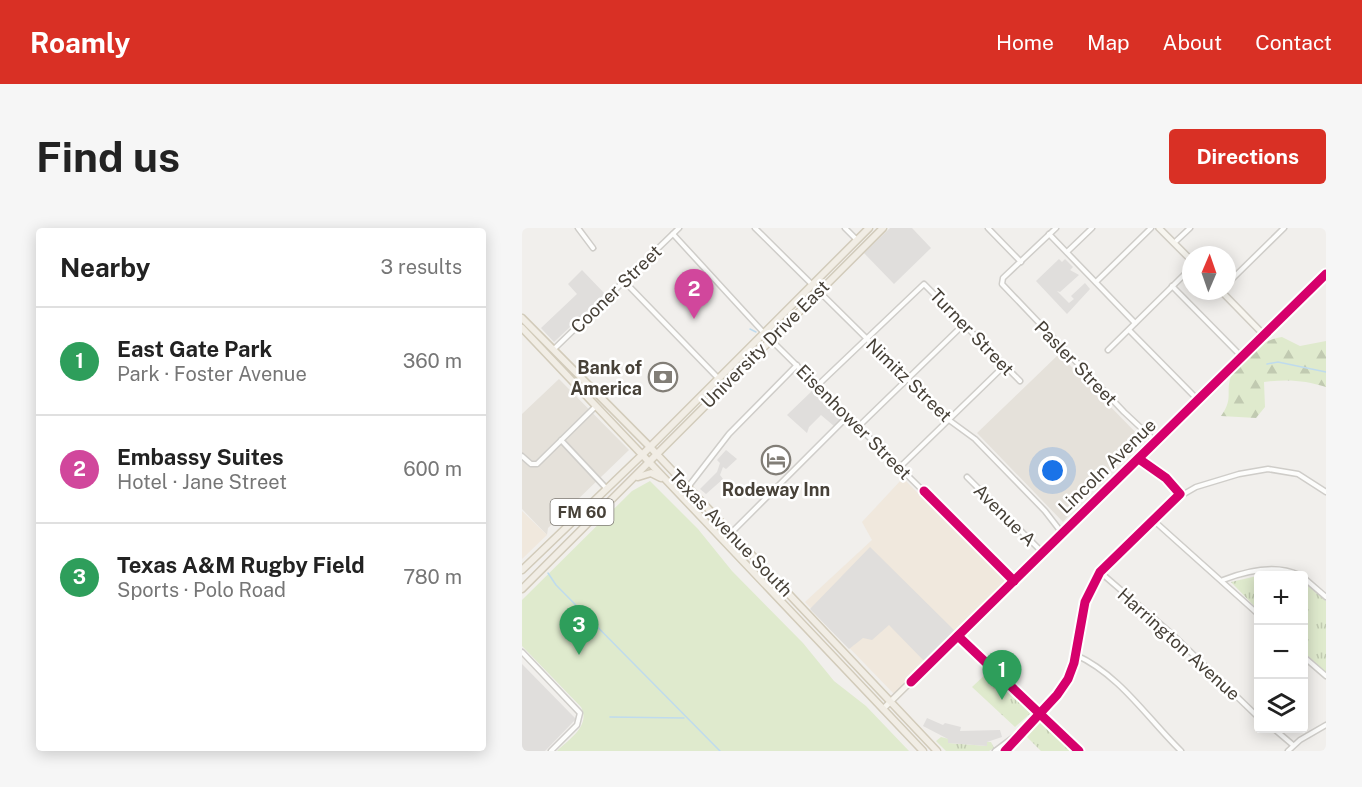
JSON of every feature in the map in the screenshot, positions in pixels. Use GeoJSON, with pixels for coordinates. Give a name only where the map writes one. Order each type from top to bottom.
{"type":"FeatureCollection","features":[{"type":"Feature","properties":{"kind":"main road","name":"University Drive East"},"geometry":{"type":"LineString","coordinates":[[650,447],[717,377],[869,228]]}},
{"type":"Feature","properties":{"kind":"main road"},"geometry":{"type":"LineString","coordinates":[[870,241],[870,233],[875,228]]}},
{"type":"Feature","properties":{"kind":"main road","name":"University Drive East"},"geometry":{"type":"LineString","coordinates":[[650,463],[770,339],[883,228]]}},
{"type":"Feature","properties":{"kind":"main road","name":"Texas Avenue South"},"geometry":{"type":"LineString","coordinates":[[522,318],[650,447],[937,751]]}},
{"type":"Feature","properties":{"kind":"main road","name":"Texas Avenue South"},"geometry":{"type":"LineString","coordinates":[[522,328],[923,751]]}},
{"type":"Feature","properties":{"kind":"main road","name":"FM 60"},"geometry":{"type":"LineString","coordinates":[[522,570],[650,447]]}},
{"type":"Feature","properties":{"kind":"main road","name":"FM 60"},"geometry":{"type":"LineString","coordinates":[[522,589],[650,463]]}},
{"type":"Feature","properties":{"kind":"main road"},"geometry":{"type":"LineString","coordinates":[[630,482],[651,473],[668,483]]}},
{"type":"Feature","properties":{"kind":"main road"},"geometry":{"type":"LineString","coordinates":[[797,618],[805,610]]}},
{"type":"Feature","properties":{"kind":"main road"},"geometry":{"type":"LineString","coordinates":[[914,742],[917,751]]}},
{"type":"Feature","properties":{"kind":"street"},"geometry":{"type":"LineString","coordinates":[[578,228],[593,248]]}},
{"type":"Feature","properties":{"kind":"street","name":"Cooner Street"},"geometry":{"type":"LineString","coordinates":[[553,350],[679,228]]}},
{"type":"Feature","properties":{"kind":"street","name":"Nimitz Street"},"geometry":{"type":"LineString","coordinates":[[754,228],[949,420],[975,439],[1045,511],[1062,533]]}},
{"type":"Feature","properties":{"kind":"street"},"geometry":{"type":"LineString","coordinates":[[845,228],[857,240]]}},
{"type":"Feature","properties":{"kind":"street"},"geometry":{"type":"LineString","coordinates":[[988,228],[1021,262],[1056,228]]}},
{"type":"Feature","properties":{"kind":"street"},"geometry":{"type":"LineString","coordinates":[[1067,252],[1092,228]]}},
{"type":"Feature","properties":{"kind":"street"},"geometry":{"type":"LineString","coordinates":[[1095,282],[1151,228]]}},
{"type":"Feature","properties":{"kind":"street"},"geometry":{"type":"LineString","coordinates":[[1160,228],[1182,251]]}},
{"type":"Feature","properties":{"kind":"street"},"geometry":{"type":"LineString","coordinates":[[1174,243],[1190,228]]}},
{"type":"Feature","properties":{"kind":"street"},"geometry":{"type":"LineString","coordinates":[[1236,275],[1284,228]]}},
{"type":"Feature","properties":{"kind":"street"},"geometry":{"type":"LineString","coordinates":[[673,234],[763,332]]}},
{"type":"Feature","properties":{"kind":"street"},"geometry":{"type":"LineString","coordinates":[[1049,234],[1135,323]]}},
{"type":"Feature","properties":{"kind":"street","name":"Pasler Street"},"geometry":{"type":"LineString","coordinates":[[1021,262],[1001,282],[1061,348],[1156,442]]}},
{"type":"Feature","properties":{"kind":"street","name":"Lincoln Avenue"},"geometry":{"type":"LineString","coordinates":[[883,709],[1326,274]]}},
{"type":"Feature","properties":{"kind":"street"},"geometry":{"type":"LineString","coordinates":[[1108,350],[1182,277]]}},
{"type":"Feature","properties":{"kind":"street"},"geometry":{"type":"LineString","coordinates":[[624,281],[717,377]]}},
{"type":"Feature","properties":{"kind":"street","name":"Turner Street"},"geometry":{"type":"LineString","coordinates":[[866,338],[924,284],[1020,381]]}},
{"type":"Feature","properties":{"kind":"street"},"geometry":{"type":"LineString","coordinates":[[1172,286],[1242,357]]}},
{"type":"Feature","properties":{"kind":"street"},"geometry":{"type":"LineString","coordinates":[[1230,300],[1264,335]]}},
{"type":"Feature","properties":{"kind":"street"},"geometry":{"type":"LineString","coordinates":[[859,426],[963,325]]}},
{"type":"Feature","properties":{"kind":"street"},"geometry":{"type":"LineString","coordinates":[[1129,330],[1198,400]]}},
{"type":"Feature","properties":{"kind":"street"},"geometry":{"type":"LineString","coordinates":[[818,385],[866,338]]}},
{"type":"Feature","properties":{"kind":"street","name":"Eisenhower Street"},"geometry":{"type":"LineString","coordinates":[[770,339],[1014,581]]}},
{"type":"Feature","properties":{"kind":"street"},"geometry":{"type":"LineString","coordinates":[[687,487],[729,434],[797,365]]}},
{"type":"Feature","properties":{"kind":"street"},"geometry":{"type":"LineString","coordinates":[[900,467],[1004,366]]}},
{"type":"Feature","properties":{"kind":"street"},"geometry":{"type":"LineString","coordinates":[[522,456],[531,464],[537,464],[596,406]]}},
{"type":"Feature","properties":{"kind":"street"},"geometry":{"type":"LineString","coordinates":[[730,533],[848,416]]}},
{"type":"Feature","properties":{"kind":"street"},"geometry":{"type":"LineString","coordinates":[[561,440],[606,488]]}},
{"type":"Feature","properties":{"kind":"street"},"geometry":{"type":"LineString","coordinates":[[1139,459],[1166,478],[1180,494]]}},
{"type":"Feature","properties":{"kind":"street"},"geometry":{"type":"LineString","coordinates":[[995,751],[1039,714],[1063,686],[1076,656],[1085,602],[1100,572],[1180,494],[1239,474],[1268,469],[1298,474],[1326,492]]}},
{"type":"Feature","properties":{"kind":"street","name":"Avenue A"},"geometry":{"type":"LineString","coordinates":[[967,477],[1043,553]]}},
{"type":"Feature","properties":{"kind":"street"},"geometry":{"type":"LineString","coordinates":[[1152,519],[1223,580],[1254,610]]}},
{"type":"Feature","properties":{"kind":"street"},"geometry":{"type":"LineString","coordinates":[[1260,571],[1276,569],[1282,571]]}},
{"type":"Feature","properties":{"kind":"street","name":"Harrington Avenue"},"geometry":{"type":"LineString","coordinates":[[1100,572],[1173,635],[1254,713]]}},
{"type":"Feature","properties":{"kind":"street"},"geometry":{"type":"LineString","coordinates":[[1223,580],[1254,572]]}},
{"type":"Feature","properties":{"kind":"street"},"geometry":{"type":"LineString","coordinates":[[1308,583],[1326,597]]}},
{"type":"Feature","properties":{"kind":"street"},"geometry":{"type":"LineString","coordinates":[[958,636],[1079,751]]}},
{"type":"Feature","properties":{"kind":"street"},"geometry":{"type":"LineString","coordinates":[[522,652],[580,714],[578,724],[551,751]]}},
{"type":"Feature","properties":{"kind":"street"},"geometry":{"type":"LineString","coordinates":[[1076,656],[1092,664],[1130,695],[1181,751]]}},
{"type":"Feature","properties":{"kind":"street"},"geometry":{"type":"LineString","coordinates":[[1308,660],[1326,676]]}},
{"type":"Feature","properties":{"kind":"street"},"geometry":{"type":"LineString","coordinates":[[1288,751],[1293,745],[1326,725]]}},
{"type":"Feature","properties":{"kind":"street"},"geometry":{"type":"LineString","coordinates":[[1005,751],[1019,733]]}},
{"type":"Feature","properties":{"kind":"street"},"geometry":{"type":"LineString","coordinates":[[1279,733],[1293,745]]}},
{"type":"Feature","properties":{"kind":"shaded area"},"geometry":{"type":"Polygon","coordinates":[[[890,228],[912,228],[931,248],[894,284],[864,253],[890,228]]]}},
{"type":"Feature","properties":{"kind":"shaded area"},"geometry":{"type":"Polygon","coordinates":[[[1059,259],[1062,262],[1065,259],[1073,267],[1070,270],[1079,275],[1060,292],[1057,291],[1069,303],[1074,299],[1071,296],[1085,283],[1090,289],[1067,314],[1036,281],[1059,259]]]}},
{"type":"Feature","properties":{"kind":"shaded area"},"geometry":{"type":"Polygon","coordinates":[[[582,270],[605,294],[554,342],[541,328],[577,294],[568,284],[582,270]]]}},
{"type":"Feature","properties":{"kind":"shaded area"},"geometry":{"type":"Polygon","coordinates":[[[1059,354],[1144,441],[1101,479],[1063,522],[977,433],[1059,354]]]}},
{"type":"Feature","properties":{"kind":"shaded area"},"geometry":{"type":"Polygon","coordinates":[[[559,379],[629,450],[548,528],[547,535],[522,509],[522,414],[559,379]]]}},
{"type":"Feature","properties":{"kind":"shaded area"},"geometry":{"type":"Polygon","coordinates":[[[813,390],[842,418],[834,426],[821,415],[809,427],[807,433],[787,415],[813,390]]]}},
{"type":"Feature","properties":{"kind":"shaded area"},"geometry":{"type":"Polygon","coordinates":[[[726,450],[737,459],[726,469],[723,467],[720,475],[723,479],[706,494],[700,489],[717,472],[720,463],[717,460],[726,450]]]}},
{"type":"Feature","properties":{"kind":"shaded area"},"geometry":{"type":"Polygon","coordinates":[[[903,478],[1006,582],[894,694],[805,602],[872,540],[862,522],[903,478]]]}},
{"type":"Feature","properties":{"kind":"shaded area"},"geometry":{"type":"Polygon","coordinates":[[[522,511],[547,535],[522,559],[522,511]]]}},
{"type":"Feature","properties":{"kind":"shaded area"},"geometry":{"type":"Polygon","coordinates":[[[870,547],[959,635],[928,665],[889,625],[872,640],[863,638],[849,649],[810,609],[870,547]]]}},
{"type":"Feature","properties":{"kind":"shaded area"},"geometry":{"type":"Polygon","coordinates":[[[522,664],[576,719],[545,751],[522,751],[522,664]]]}},
{"type":"Feature","properties":{"kind":"shaded area"},"geometry":{"type":"Polygon","coordinates":[[[927,718],[943,725],[945,723],[961,727],[960,731],[1000,730],[1002,737],[987,742],[987,746],[948,743],[948,739],[923,726],[927,718]]]}},
{"type":"Feature","properties":{"kind":"green space"},"geometry":{"type":"Polygon","coordinates":[[[1282,337],[1300,346],[1326,341],[1326,387],[1295,381],[1264,382],[1265,407],[1256,418],[1221,416],[1227,405],[1231,376],[1239,362],[1259,345],[1282,337]]]}},
{"type":"Feature","properties":{"kind":"green space"},"geometry":{"type":"Polygon","coordinates":[[[650,481],[698,529],[732,571],[803,643],[834,681],[866,706],[909,751],[557,751],[577,732],[583,720],[583,714],[581,707],[522,646],[522,600],[632,491],[650,481]]]}},
{"type":"Feature","properties":{"kind":"green space"},"geometry":{"type":"Polygon","coordinates":[[[1254,577],[1254,606],[1231,582],[1254,577]]]}},
{"type":"Feature","properties":{"kind":"green space"},"geometry":{"type":"Polygon","coordinates":[[[1308,585],[1326,601],[1326,673],[1308,656],[1308,585]]]}},
{"type":"Feature","properties":{"kind":"green space"},"geometry":{"type":"Polygon","coordinates":[[[989,671],[1032,712],[1015,727],[972,687],[989,671]]]}},
{"type":"Feature","properties":{"kind":"green space"},"geometry":{"type":"Polygon","coordinates":[[[1039,720],[1074,751],[1041,751],[1025,735],[1039,720]]]}},
{"type":"Feature","properties":{"kind":"green space"},"geometry":{"type":"Polygon","coordinates":[[[941,737],[949,739],[948,743],[987,746],[986,742],[991,742],[994,748],[989,751],[946,751],[936,741],[941,737]]]}},
{"type":"Feature","properties":{"kind":"waterway"},"geometry":{"type":"LineString","coordinates":[[750,329],[756,332]]}},
{"type":"Feature","properties":{"kind":"waterway"},"geometry":{"type":"LineString","coordinates":[[1267,364],[1278,362],[1326,372]]}},
{"type":"Feature","properties":{"kind":"waterway"},"geometry":{"type":"LineString","coordinates":[[548,573],[556,585],[720,751]]}},
{"type":"Feature","properties":{"kind":"waterway"},"geometry":{"type":"LineString","coordinates":[[610,717],[684,718]]}},
{"type":"Feature","properties":{"kind":"cycle path"},"geometry":{"type":"LineString","coordinates":[[911,682],[1326,274]]}},
{"type":"Feature","properties":{"kind":"cycle path"},"geometry":{"type":"LineString","coordinates":[[1005,751],[1057,695],[1068,679],[1074,663],[1085,602],[1100,572],[1180,494],[1166,478],[1139,459]]}},
{"type":"Feature","properties":{"kind":"cycle path"},"geometry":{"type":"LineString","coordinates":[[924,491],[1014,581]]}},
{"type":"Feature","properties":{"kind":"cycle path"},"geometry":{"type":"LineString","coordinates":[[958,636],[1079,751]]}},
{"type":"Feature","properties":{"kind":"place","name":"Embassy Suites"},"geometry":{"type":"Point","coordinates":[694,319]}},
{"type":"Feature","properties":{"kind":"place","name":"Bank of America"},"geometry":{"type":"Point","coordinates":[663,377]}},
{"type":"Feature","properties":{"kind":"place","name":"Rodeway Inn"},"geometry":{"type":"Point","coordinates":[776,460]}},
{"type":"Feature","properties":{"kind":"place","name":"Texas A&M Rugby Field"},"geometry":{"type":"Point","coordinates":[579,655]}},
{"type":"Feature","properties":{"kind":"place","name":"East Gate Park"},"geometry":{"type":"Point","coordinates":[1002,700]}}]}
